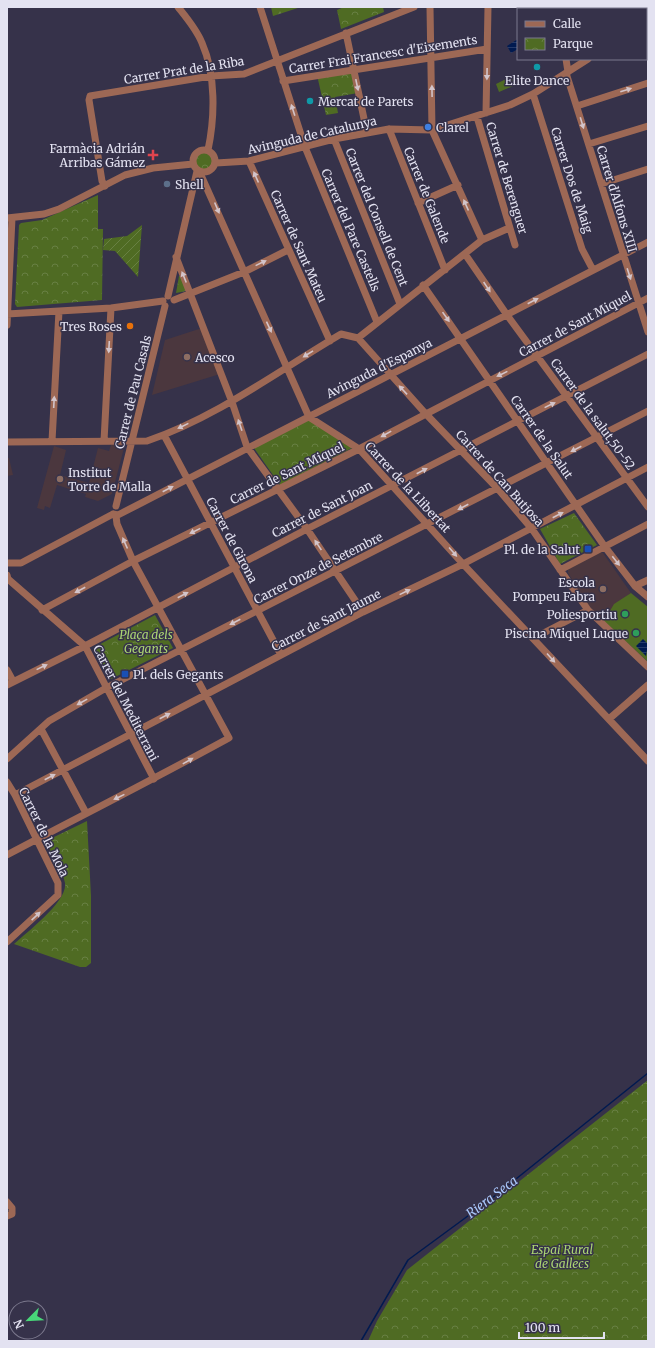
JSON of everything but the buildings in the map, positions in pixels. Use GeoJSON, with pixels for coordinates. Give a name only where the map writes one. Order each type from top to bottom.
{"type":"FeatureCollection","features":[{"type":"Feature","properties":{"kind":"street"},"geometry":{"type":"LineString","coordinates":[[178,7],[202,42],[210,76],[212,91],[212,134],[208,150]]}},
{"type":"Feature","properties":{"kind":"street","name":"Carrer del Pare Castells"},"geometry":{"type":"LineString","coordinates":[[260,7],[305,147],[377,322]]}},
{"type":"Feature","properties":{"kind":"street","name":"Carrer Prat de la Riba"},"geometry":{"type":"LineString","coordinates":[[105,186],[102,181],[89,100],[90,96],[210,76],[244,74],[414,7]]}},
{"type":"Feature","properties":{"kind":"street"},"geometry":{"type":"LineString","coordinates":[[430,7],[432,130],[482,240]]}},
{"type":"Feature","properties":{"kind":"street"},"geometry":{"type":"LineString","coordinates":[[486,113],[488,7]]}},
{"type":"Feature","properties":{"kind":"street"},"geometry":{"type":"LineString","coordinates":[[346,33],[367,133]]}},
{"type":"Feature","properties":{"kind":"street","name":"Carrer Frai Francesc d'Eixements"},"geometry":{"type":"LineString","coordinates":[[283,81],[487,49]]}},
{"type":"Feature","properties":{"kind":"street","name":"Carrer d'Alfons XIII"},"geometry":{"type":"LineString","coordinates":[[566,60],[567,72],[577,106],[648,332]]}},
{"type":"Feature","properties":{"kind":"street","name":"Avinguda de Catalunya"},"geometry":{"type":"LineString","coordinates":[[216,163],[249,161],[334,139],[389,129],[432,130],[477,117],[510,105],[533,94],[586,60]]}},
{"type":"Feature","properties":{"kind":"street"},"geometry":{"type":"LineString","coordinates":[[577,106],[648,83]]}},
{"type":"Feature","properties":{"kind":"street","name":"Carrer Dos de Maig"},"geometry":{"type":"LineString","coordinates":[[533,94],[582,249],[593,270]]}},
{"type":"Feature","properties":{"kind":"street","name":"Carrer de Berenguer"},"geometry":{"type":"LineString","coordinates":[[477,117],[515,245]]}},
{"type":"Feature","properties":{"kind":"street"},"geometry":{"type":"LineString","coordinates":[[589,144],[648,126]]}},
{"type":"Feature","properties":{"kind":"street","name":"Carrer de Galende"},"geometry":{"type":"LineString","coordinates":[[389,129],[445,270]]}},
{"type":"Feature","properties":{"kind":"street","name":"Carrer del Consell de Cent"},"geometry":{"type":"LineString","coordinates":[[334,139],[400,304]]}},
{"type":"Feature","properties":{"kind":"street"},"geometry":{"type":"LineString","coordinates":[[199,172],[212,170],[216,163],[214,155],[208,150]]}},
{"type":"Feature","properties":{"kind":"street"},"geometry":{"type":"LineString","coordinates":[[193,164],[196,153],[208,150]]}},
{"type":"Feature","properties":{"kind":"street","name":"Carrer de Sant Mateu"},"geometry":{"type":"LineString","coordinates":[[249,161],[330,340]]}},
{"type":"Feature","properties":{"kind":"street"},"geometry":{"type":"LineString","coordinates":[[7,325],[10,218],[44,214],[59,209],[125,175],[152,168],[193,164]]}},
{"type":"Feature","properties":{"kind":"street"},"geometry":{"type":"LineString","coordinates":[[193,164],[199,172],[288,367],[309,417]]}},
{"type":"Feature","properties":{"kind":"street"},"geometry":{"type":"LineString","coordinates":[[601,184],[648,169]]}},
{"type":"Feature","properties":{"kind":"street"},"geometry":{"type":"LineString","coordinates":[[7,314],[164,304],[171,306],[176,257],[199,172]]}},
{"type":"Feature","properties":{"kind":"street"},"geometry":{"type":"LineString","coordinates":[[418,203],[458,185]]}},
{"type":"Feature","properties":{"kind":"street"},"geometry":{"type":"LineString","coordinates":[[7,442],[132,442],[147,441],[164,435],[232,402],[341,334],[358,338],[423,285],[445,270],[482,240],[509,228]]}},
{"type":"Feature","properties":{"kind":"street","name":"Avinguda d'Espanya"},"geometry":{"type":"LineString","coordinates":[[7,563],[21,563],[188,479],[247,447],[309,417],[648,242]]}},
{"type":"Feature","properties":{"kind":"street"},"geometry":{"type":"LineString","coordinates":[[171,298],[191,294],[244,272],[288,250]]}},
{"type":"Feature","properties":{"kind":"street","name":"Carrer de la salut,50-52"},"geometry":{"type":"LineString","coordinates":[[465,254],[537,357],[568,396],[648,507]]}},
{"type":"Feature","properties":{"kind":"street"},"geometry":{"type":"LineString","coordinates":[[176,257],[232,402],[247,447],[307,529],[364,612]]}},
{"type":"Feature","properties":{"kind":"street","name":"Carrer de la Salut"},"geometry":{"type":"LineString","coordinates":[[423,285],[548,463],[604,547],[635,586],[648,597]]}},
{"type":"Feature","properties":{"kind":"street","name":"Carrer de Sant Miquel"},"geometry":{"type":"LineString","coordinates":[[42,610],[134,561],[359,449],[648,298]]}},
{"type":"Feature","properties":{"kind":"street","name":"Carrer de Pau Casals"},"geometry":{"type":"LineString","coordinates":[[117,514],[112,508],[116,506],[164,304]]}},
{"type":"Feature","properties":{"kind":"street"},"geometry":{"type":"LineString","coordinates":[[104,441],[111,308]]}},
{"type":"Feature","properties":{"kind":"street"},"geometry":{"type":"LineString","coordinates":[[52,441],[59,311]]}},
{"type":"Feature","properties":{"kind":"street","name":"Carrer de Can Butjosa"},"geometry":{"type":"LineString","coordinates":[[358,338],[424,414],[498,489],[532,529],[588,610],[648,668]]}},
{"type":"Feature","properties":{"kind":"street","name":"Carrer de Sant Joan"},"geometry":{"type":"LineString","coordinates":[[10,683],[159,608],[307,529],[462,451],[517,420],[568,396],[648,354]]}},
{"type":"Feature","properties":{"kind":"street","name":"Carrer Onze de Setembre"},"geometry":{"type":"LineString","coordinates":[[7,759],[41,729],[48,720],[106,688],[598,438],[648,411]]}},
{"type":"Feature","properties":{"kind":"street","name":"Carrer de la Llibertat"},"geometry":{"type":"LineString","coordinates":[[309,417],[359,449],[429,524],[463,564],[648,761]]}},
{"type":"Feature","properties":{"kind":"street","name":"Carrer de Girona"},"geometry":{"type":"LineString","coordinates":[[164,435],[281,655]]}},
{"type":"Feature","properties":{"kind":"street","name":"Carrer de Sant Jaume"},"geometry":{"type":"LineString","coordinates":[[15,795],[63,771],[130,734],[206,696],[281,655],[532,529],[648,467]]}},
{"type":"Feature","properties":{"kind":"street"},"geometry":{"type":"LineString","coordinates":[[7,855],[86,813],[154,780],[229,738],[134,561],[117,524],[117,514]]}},
{"type":"Feature","properties":{"kind":"street"},"geometry":{"type":"LineString","coordinates":[[560,570],[648,524]]}},
{"type":"Feature","properties":{"kind":"street","name":"Carrer del Mediterrani"},"geometry":{"type":"LineString","coordinates":[[7,575],[8,579],[42,610],[85,646],[154,780]]}},
{"type":"Feature","properties":{"kind":"street"},"geometry":{"type":"LineString","coordinates":[[635,586],[648,580]]}},
{"type":"Feature","properties":{"kind":"street"},"geometry":{"type":"LineString","coordinates":[[534,638],[588,610]]}},
{"type":"Feature","properties":{"kind":"street"},"geometry":{"type":"LineString","coordinates":[[7,670],[10,683]]}},
{"type":"Feature","properties":{"kind":"street"},"geometry":{"type":"LineString","coordinates":[[609,719],[648,685]]}},
{"type":"Feature","properties":{"kind":"street"},"geometry":{"type":"LineString","coordinates":[[41,729],[86,813]]}},
{"type":"Feature","properties":{"kind":"street","name":"Carrer de la Mola"},"geometry":{"type":"LineString","coordinates":[[7,782],[15,795],[58,883],[58,896],[7,942]]}},
{"type":"Feature","properties":{"kind":"street"},"geometry":{"type":"LineString","coordinates":[[7,1202],[13,1212],[7,1216]]}},
{"type":"Feature","properties":{"kind":"shaded area","name":"Acesco"},"geometry":{"type":"Polygon","coordinates":[[[202,328],[220,374],[152,395],[165,340],[202,328]]]}},
{"type":"Feature","properties":{"kind":"shaded area","name":"Institut Torre de Malla"},"geometry":{"type":"Polygon","coordinates":[[[125,444],[112,494],[98,501],[85,497],[86,494],[57,485],[50,508],[45,506],[44,510],[37,508],[54,446],[66,450],[60,475],[89,483],[98,448],[109,451],[111,445],[125,444]]]}},
{"type":"Feature","properties":{"kind":"shaded area"},"geometry":{"type":"Polygon","coordinates":[[[7,458],[9,458],[13,475],[7,476],[7,458]]]}},
{"type":"Feature","properties":{"kind":"shaded area","name":"Escola Pompeu Fabra"},"geometry":{"type":"Polygon","coordinates":[[[600,552],[603,553],[631,593],[618,603],[604,621],[588,605],[568,573],[568,569],[600,552]]]}},
{"type":"Feature","properties":{"kind":"green space"},"geometry":{"type":"Polygon","coordinates":[[[271,7],[301,7],[273,16],[271,7]]]}},
{"type":"Feature","properties":{"kind":"green space"},"geometry":{"type":"Polygon","coordinates":[[[344,7],[383,7],[384,12],[341,29],[337,10],[344,7]]]}},
{"type":"Feature","properties":{"kind":"green space"},"geometry":{"type":"Polygon","coordinates":[[[353,69],[358,93],[335,97],[338,113],[326,115],[317,75],[353,69]]]}},
{"type":"Feature","properties":{"kind":"green space"},"geometry":{"type":"Polygon","coordinates":[[[514,75],[518,84],[499,92],[496,84],[514,75]]]}},
{"type":"Feature","properties":{"kind":"green space"},"geometry":{"type":"Polygon","coordinates":[[[204,152],[210,155],[213,161],[210,167],[204,170],[198,167],[195,161],[198,155],[204,152]]]}},
{"type":"Feature","properties":{"kind":"green space"},"geometry":{"type":"Polygon","coordinates":[[[98,195],[98,229],[103,229],[102,300],[17,307],[15,304],[19,225],[21,223],[42,220],[98,195]]]}},
{"type":"Feature","properties":{"kind":"green space"},"geometry":{"type":"Polygon","coordinates":[[[142,225],[138,277],[115,251],[103,250],[104,239],[127,236],[142,225]]]}},
{"type":"Feature","properties":{"kind":"green space"},"geometry":{"type":"Polygon","coordinates":[[[179,276],[181,276],[186,291],[176,293],[179,276]]]}},
{"type":"Feature","properties":{"kind":"green space"},"geometry":{"type":"Polygon","coordinates":[[[309,420],[352,448],[280,485],[254,448],[309,420]]]}},
{"type":"Feature","properties":{"kind":"green space"},"geometry":{"type":"Polygon","coordinates":[[[574,513],[597,545],[560,564],[540,529],[574,513]]]}},
{"type":"Feature","properties":{"kind":"green space"},"geometry":{"type":"Polygon","coordinates":[[[631,593],[648,607],[648,662],[604,621],[614,604],[631,593]]]}},
{"type":"Feature","properties":{"kind":"green space","name":"Plaça dels Gegants"},"geometry":{"type":"Polygon","coordinates":[[[155,615],[173,648],[109,680],[93,648],[155,615]]]}},
{"type":"Feature","properties":{"kind":"green space"},"geometry":{"type":"Polygon","coordinates":[[[87,821],[91,896],[91,963],[86,967],[80,967],[14,944],[46,916],[54,907],[64,890],[65,883],[62,874],[48,846],[52,838],[87,821]]]}},
{"type":"Feature","properties":{"kind":"green space","name":"Espai Rural de Gallecs"},"geometry":{"type":"Polygon","coordinates":[[[648,1080],[648,1341],[368,1341],[377,1321],[407,1270],[648,1080]]]}},
{"type":"Feature","properties":{"kind":"water"},"geometry":{"type":"Polygon","coordinates":[[[517,40],[517,50],[511,53],[507,46],[517,40]]]}},
{"type":"Feature","properties":{"kind":"water"},"geometry":{"type":"Polygon","coordinates":[[[643,639],[648,644],[646,656],[636,646],[643,639]]]}},
{"type":"Feature","properties":{"kind":"waterway","name":"Riera Seca"},"geometry":{"type":"LineString","coordinates":[[361,1341],[408,1260],[491,1199],[648,1073]]}},
{"type":"Feature","properties":{"kind":"place","name":"Elite Dance"},"geometry":{"type":"Point","coordinates":[537,67]}},
{"type":"Feature","properties":{"kind":"place","name":"Mercat de Parets"},"geometry":{"type":"Point","coordinates":[310,101]}},
{"type":"Feature","properties":{"kind":"place","name":"Clarel"},"geometry":{"type":"Point","coordinates":[428,127]}},
{"type":"Feature","properties":{"kind":"place","name":"Farmàcia Adrián Arribas Gámez"},"geometry":{"type":"Point","coordinates":[153,155]}},
{"type":"Feature","properties":{"kind":"place","name":"Shell"},"geometry":{"type":"Point","coordinates":[167,184]}},
{"type":"Feature","properties":{"kind":"place","name":"Tres Roses"},"geometry":{"type":"Point","coordinates":[130,326]}},
{"type":"Feature","properties":{"kind":"place","name":"Acesco"},"geometry":{"type":"Point","coordinates":[187,357]}},
{"type":"Feature","properties":{"kind":"place","name":"Institut Torre de Malla"},"geometry":{"type":"Point","coordinates":[60,479]}},
{"type":"Feature","properties":{"kind":"place","name":"Pl. de la Salut"},"geometry":{"type":"Point","coordinates":[588,549]}},
{"type":"Feature","properties":{"kind":"place","name":"Escola Pompeu Fabra"},"geometry":{"type":"Point","coordinates":[603,589]}},
{"type":"Feature","properties":{"kind":"place","name":"Poliesportiu"},"geometry":{"type":"Point","coordinates":[625,614]}},
{"type":"Feature","properties":{"kind":"place","name":"Piscina Miquel Luque"},"geometry":{"type":"Point","coordinates":[636,633]}},
{"type":"Feature","properties":{"kind":"place","name":"Pl. dels Gegants"},"geometry":{"type":"Point","coordinates":[125,674]}}]}
